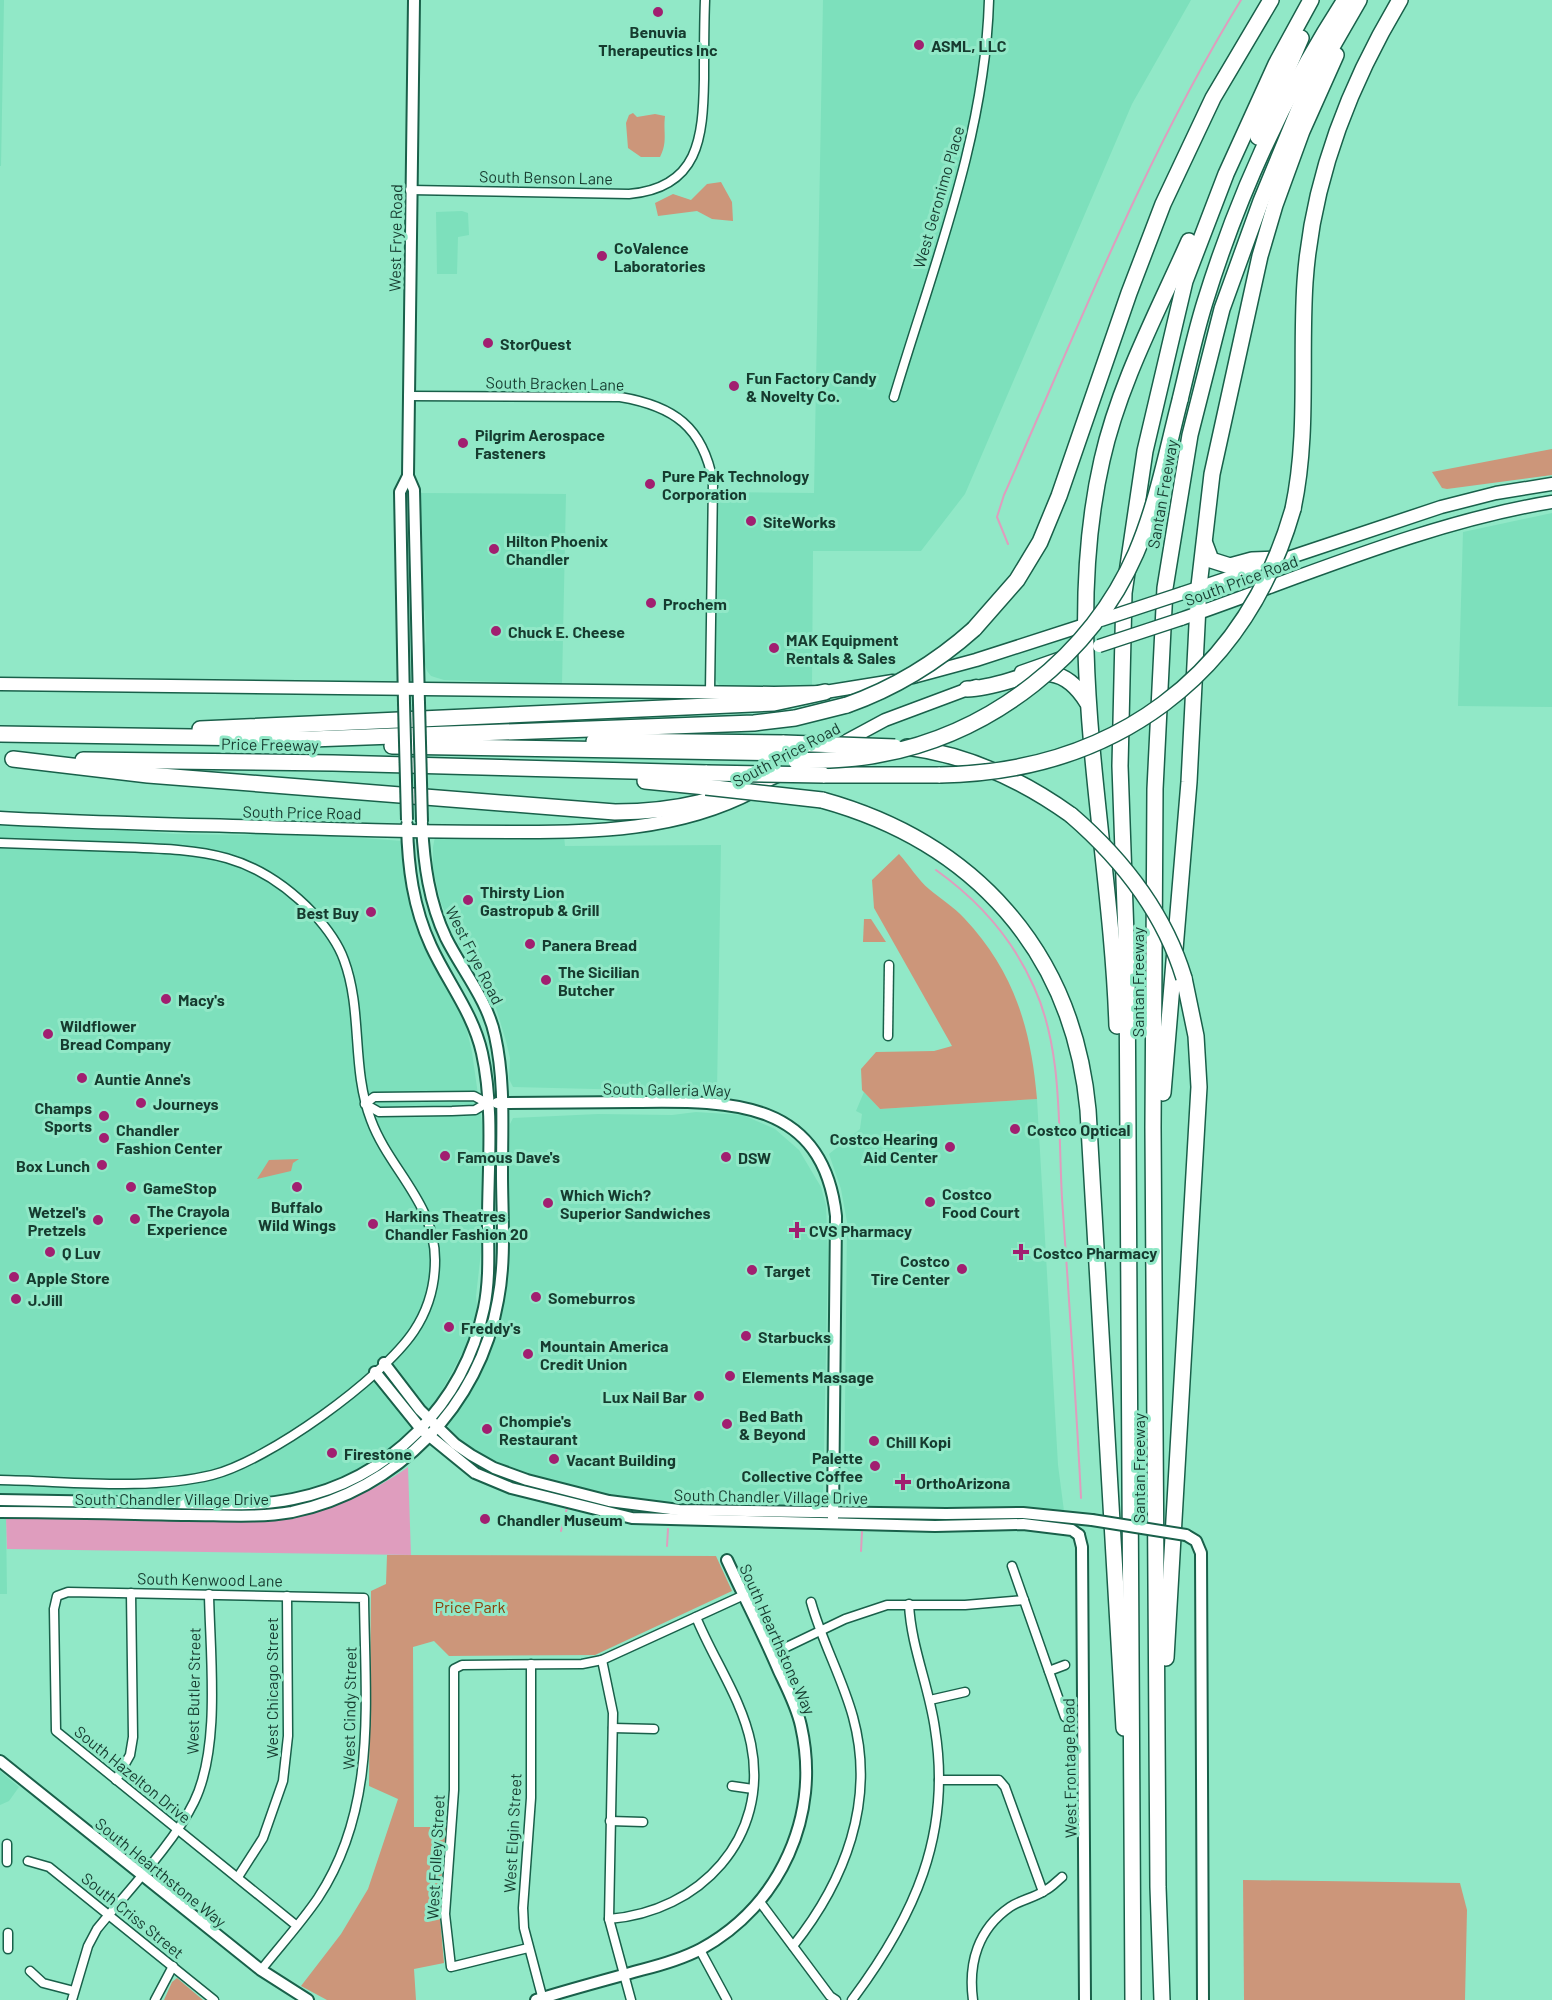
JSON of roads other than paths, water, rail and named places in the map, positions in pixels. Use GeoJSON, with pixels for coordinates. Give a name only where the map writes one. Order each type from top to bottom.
{"type":"FeatureCollection","features":[{"type":"Feature","properties":{"kind":"highway"},"geometry":{"type":"LineString","coordinates":[[333,738],[754,723],[795,718],[847,705],[903,681],[938,659],[974,629],[1017,580],[1044,534],[1166,197],[1213,98],[1271,0]]}},
{"type":"Feature","properties":{"kind":"highway","name":"Santan Freeway"},"geometry":{"type":"LineString","coordinates":[[1133,2000],[1127,964],[1120,766],[1124,593],[1145,451],[1185,281],[1209,213],[1276,64],[1311,0]]}},
{"type":"Feature","properties":{"kind":"highway"},"geometry":{"type":"LineString","coordinates":[[1176,399],[1197,305],[1226,218],[1272,102],[1320,0]]}},
{"type":"Feature","properties":{"kind":"highway"},"geometry":{"type":"LineString","coordinates":[[707,780],[823,775],[940,776],[994,773],[1063,757],[1128,728],[1167,702],[1216,655],[1246,615],[1273,566],[1293,509],[1303,444],[1305,283],[1318,194],[1349,96],[1400,0]]}},
{"type":"Feature","properties":{"kind":"highway"},"geometry":{"type":"LineString","coordinates":[[333,763],[368,758],[797,757],[863,751],[906,742],[945,728],[1004,698],[1059,653],[1098,606],[1128,553],[1145,507],[1205,303],[1245,190],[1290,93],[1351,4]]}},
{"type":"Feature","properties":{"kind":"highway"},"geometry":{"type":"LineString","coordinates":[[1154,1216],[1168,1016],[1189,782],[1199,586],[1219,438],[1269,226],[1295,150],[1332,65],[1351,4]]}},
{"type":"Feature","properties":{"kind":"highway","name":"Santan Freeway"},"geometry":{"type":"LineString","coordinates":[[1162,1992],[1157,1839],[1154,1216],[1155,789],[1165,588],[1178,499],[1205,372],[1238,266],[1281,149],[1306,92],[1351,4]]}},
{"type":"Feature","properties":{"kind":"highway"},"geometry":{"type":"LineString","coordinates":[[1128,1262],[1122,1190],[1117,1006],[1089,706],[1092,648],[1086,625],[1095,492],[1113,419],[1139,350],[1250,104],[1276,64]]}},
{"type":"Feature","properties":{"kind":"highway"},"geometry":{"type":"LineString","coordinates":[[1204,537],[1207,555],[1224,566],[1262,558],[1284,559]]}},
{"type":"Feature","properties":{"kind":"highway"},"geometry":{"type":"LineString","coordinates":[[967,689],[987,689],[1035,674],[1057,674],[1077,686],[1089,706]]}},
{"type":"Feature","properties":{"kind":"highway"},"geometry":{"type":"LineString","coordinates":[[54,735],[774,703],[825,692]]}},
{"type":"Feature","properties":{"kind":"highway","name":"Price Freeway"},"geometry":{"type":"LineString","coordinates":[[0,734],[333,738]]}},
{"type":"Feature","properties":{"kind":"highway"},"geometry":{"type":"LineString","coordinates":[[333,738],[378,746],[797,757]]}},
{"type":"Feature","properties":{"kind":"highway"},"geometry":{"type":"LineString","coordinates":[[333,738],[384,742],[784,743],[904,747],[936,751],[980,764],[1023,784],[1071,815],[1106,846],[1137,885],[1160,922],[1184,978],[1197,1035],[1199,1087],[1167,1643],[1162,1992]]}},
{"type":"Feature","properties":{"kind":"highway"},"geometry":{"type":"LineString","coordinates":[[7,759],[148,775],[615,813],[672,809],[721,798],[821,754]]}},
{"type":"Feature","properties":{"kind":"highway","name":"Price Freeway"},"geometry":{"type":"LineString","coordinates":[[7,759],[333,763],[540,770],[707,780]]}},
{"type":"Feature","properties":{"kind":"highway"},"geometry":{"type":"LineString","coordinates":[[707,780],[822,801],[871,816],[931,845],[981,884],[1011,916],[1037,953],[1059,994],[1077,1043],[1088,1110],[1133,1890]]}},
{"type":"Feature","properties":{"kind":"main road","name":"South Price Road"},"geometry":{"type":"LineString","coordinates":[[0,684],[825,692],[934,672],[1086,625],[1441,507],[1496,493],[1552,484]]}},
{"type":"Feature","properties":{"kind":"main road","name":"South Price Road"},"geometry":{"type":"LineString","coordinates":[[0,818],[583,832],[648,826],[678,819],[744,797],[885,720],[967,689],[1197,614],[1276,584],[1468,521],[1552,502]]}},
{"type":"Feature","properties":{"kind":"street","name":"West Frye Road"},"geometry":{"type":"LineString","coordinates":[[414,0],[408,476],[414,490],[422,827],[428,881],[440,924],[487,1012],[502,1070],[502,1249],[498,1303],[488,1339],[474,1374],[434,1432]]}},
{"type":"Feature","properties":{"kind":"street","name":"South Benson Lane"},"geometry":{"type":"LineString","coordinates":[[411,190],[629,194],[653,190],[678,177],[696,151],[703,127],[705,0]]}},
{"type":"Feature","properties":{"kind":"street","name":"West Geronimo Place"},"geometry":{"type":"LineString","coordinates":[[894,398],[974,131],[984,80],[989,0]]}},
{"type":"Feature","properties":{"kind":"street","name":"South Bracken Lane"},"geometry":{"type":"LineString","coordinates":[[408,396],[620,397],[646,402],[669,412],[692,430],[707,455],[713,482],[710,691]]}},
{"type":"Feature","properties":{"kind":"street","name":"West Frye Road"},"geometry":{"type":"LineString","coordinates":[[408,476],[400,492],[410,877],[418,913],[431,946],[475,1025],[482,1055],[487,1102],[488,1259],[484,1306],[465,1367],[425,1424]]}},
{"type":"Feature","properties":{"kind":"street"},"geometry":{"type":"LineString","coordinates":[[404,599],[416,599]]}},
{"type":"Feature","properties":{"kind":"street"},"geometry":{"type":"LineString","coordinates":[[0,843],[198,851],[246,864],[287,888],[318,918],[343,957],[353,998],[358,1072],[365,1104],[382,1146],[419,1200],[432,1235],[435,1259],[429,1299],[424,1313],[413,1333],[384,1363],[343,1400],[279,1444],[231,1469],[154,1483],[0,1480]]}},
{"type":"Feature","properties":{"kind":"street"},"geometry":{"type":"LineString","coordinates":[[888,1036],[889,965]]}},
{"type":"Feature","properties":{"kind":"street","name":"South Galleria Way"},"geometry":{"type":"LineString","coordinates":[[487,1102],[475,1110],[463,1111],[379,1112],[365,1104],[374,1097],[474,1096],[487,1102],[502,1103],[724,1102],[762,1112],[784,1123],[804,1139],[823,1167],[831,1184],[836,1215],[833,1519]]}},
{"type":"Feature","properties":{"kind":"street","name":"South Chandler Village Drive"},"geometry":{"type":"LineString","coordinates":[[384,1363],[425,1424]]}},
{"type":"Feature","properties":{"kind":"street","name":"South Chandler Village Drive"},"geometry":{"type":"LineString","coordinates":[[375,1372],[475,1473],[491,1481],[632,1518],[833,1519],[1035,1525],[1072,1530],[1079,1535]]}},
{"type":"Feature","properties":{"kind":"street","name":"South Chandler Village Drive"},"geometry":{"type":"LineString","coordinates":[[0,1500],[244,1504],[290,1500],[337,1486],[365,1473],[399,1450],[425,1424]]}},
{"type":"Feature","properties":{"kind":"street","name":"South Chandler Village Drive"},"geometry":{"type":"LineString","coordinates":[[0,1512],[281,1514],[319,1505],[364,1486],[392,1469],[434,1432]]}},
{"type":"Feature","properties":{"kind":"street","name":"South Chandler Village Drive"},"geometry":{"type":"LineString","coordinates":[[833,1519],[1029,1513],[1092,1520],[1186,1535],[1194,1539],[1200,1548],[1203,2000]]}},
{"type":"Feature","properties":{"kind":"street"},"geometry":{"type":"LineString","coordinates":[[1079,1535],[1092,1520]]}},
{"type":"Feature","properties":{"kind":"street","name":"West Frontage Road"},"geometry":{"type":"LineString","coordinates":[[1079,1535],[1082,1555],[1085,2000]]}},
{"type":"Feature","properties":{"kind":"street","name":"South Hearthstone Way"},"geometry":{"type":"LineString","coordinates":[[540,1999],[700,1950],[732,1928],[760,1902],[791,1851],[802,1816],[806,1787],[806,1756],[801,1724],[772,1654],[727,1560]]}},
{"type":"Feature","properties":{"kind":"street"},"geometry":{"type":"LineString","coordinates":[[1012,1566],[1065,1717]]}},
{"type":"Feature","properties":{"kind":"street","name":"South Kenwood Lane"},"geometry":{"type":"LineString","coordinates":[[57,1596],[68,1592],[209,1593],[364,1598]]}},
{"type":"Feature","properties":{"kind":"street"},"geometry":{"type":"LineString","coordinates":[[116,1780],[130,1755],[134,1737],[132,1593]]}},
{"type":"Feature","properties":{"kind":"street","name":"West Butler Street"},"geometry":{"type":"LineString","coordinates":[[73,1996],[88,1946],[108,1915],[178,1829],[194,1802],[209,1754],[209,1593]]}},
{"type":"Feature","properties":{"kind":"street"},"geometry":{"type":"LineString","coordinates":[[531,1664],[602,1660],[744,1595]]}},
{"type":"Feature","properties":{"kind":"street","name":"South Hazelton Drive"},"geometry":{"type":"LineString","coordinates":[[57,1596],[54,1609],[56,1731],[297,1926]]}},
{"type":"Feature","properties":{"kind":"street","name":"West Chicago Street"},"geometry":{"type":"LineString","coordinates":[[238,1877],[263,1838],[284,1781],[288,1736],[287,1596]]}},
{"type":"Feature","properties":{"kind":"street","name":"West Cindy Street"},"geometry":{"type":"LineString","coordinates":[[261,1970],[297,1926],[327,1882],[345,1842],[363,1779],[366,1736],[364,1598]]}},
{"type":"Feature","properties":{"kind":"street"},"geometry":{"type":"LineString","coordinates":[[772,1654],[868,1610],[909,1604],[965,1605],[1024,1600]]}},
{"type":"Feature","properties":{"kind":"street"},"geometry":{"type":"LineString","coordinates":[[793,1946],[836,1884],[848,1853],[857,1813],[860,1768],[854,1719],[842,1680],[819,1632],[811,1602]]}},
{"type":"Feature","properties":{"kind":"street"},"geometry":{"type":"LineString","coordinates":[[852,2000],[884,1958],[904,1923],[918,1888],[935,1821],[939,1780],[930,1700],[910,1631],[909,1604]]}},
{"type":"Feature","properties":{"kind":"street"},"geometry":{"type":"LineString","coordinates":[[609,1919],[645,1914],[673,1904],[693,1892],[709,1878],[734,1849],[744,1824],[753,1789],[754,1765],[745,1724],[696,1617]]}},
{"type":"Feature","properties":{"kind":"street"},"geometry":{"type":"LineString","coordinates":[[602,1660],[611,1699],[613,1728],[609,1919],[630,2000]]}},
{"type":"Feature","properties":{"kind":"street","name":"West Folley Street"},"geometry":{"type":"LineString","coordinates":[[528,1948],[451,1967],[445,1914],[454,1790],[454,1669],[462,1665],[531,1664]]}},
{"type":"Feature","properties":{"kind":"street","name":"West Elgin Street"},"geometry":{"type":"LineString","coordinates":[[531,1664],[531,1798],[523,1908],[528,1948],[540,1999]]}},
{"type":"Feature","properties":{"kind":"street"},"geometry":{"type":"LineString","coordinates":[[1049,1671],[1065,1665]]}},
{"type":"Feature","properties":{"kind":"street"},"geometry":{"type":"LineString","coordinates":[[930,1700],[966,1692]]}},
{"type":"Feature","properties":{"kind":"street"},"geometry":{"type":"LineString","coordinates":[[613,1728],[654,1729]]}},
{"type":"Feature","properties":{"kind":"street","name":"South Hearthstone Way"},"geometry":{"type":"LineString","coordinates":[[0,1761],[261,1970],[308,2000]]}},
{"type":"Feature","properties":{"kind":"street"},"geometry":{"type":"LineString","coordinates":[[939,1780],[999,1780],[1005,1787],[1043,1892]]}},
{"type":"Feature","properties":{"kind":"street"},"geometry":{"type":"LineString","coordinates":[[732,1786],[753,1789]]}},
{"type":"Feature","properties":{"kind":"street"},"geometry":{"type":"LineString","coordinates":[[610,1821],[643,1822]]}},
{"type":"Feature","properties":{"kind":"street","name":"South Criss Street"},"geometry":{"type":"LineString","coordinates":[[28,1861],[49,1867],[214,2000]]}},
{"type":"Feature","properties":{"kind":"street"},"geometry":{"type":"LineString","coordinates":[[973,2000],[971,1981],[973,1962],[979,1943],[988,1927],[1012,1906],[1043,1892],[1062,1877]]}},
{"type":"Feature","properties":{"kind":"street"},"geometry":{"type":"LineString","coordinates":[[760,1902],[836,2000]]}},
{"type":"Feature","properties":{"kind":"street"},"geometry":{"type":"LineString","coordinates":[[700,1950],[727,2000]]}},
{"type":"Feature","properties":{"kind":"street"},"geometry":{"type":"LineString","coordinates":[[155,2000],[173,1966]]}},
{"type":"Feature","properties":{"kind":"street"},"geometry":{"type":"LineString","coordinates":[[30,1971],[44,1983],[73,1996]]}},
{"type":"Feature","properties":{"kind":"waterway"},"geometry":{"type":"LineString","coordinates":[[1008,544],[997,517],[1004,495],[1143,181],[1206,59],[1241,0]]}},
{"type":"Feature","properties":{"kind":"waterway"},"geometry":{"type":"LineString","coordinates":[[936,870],[980,908],[1016,953],[1034,987],[1050,1037],[1055,1063],[1059,1118],[1081,1498]]}},
{"type":"Feature","properties":{"kind":"waterway"},"geometry":{"type":"LineString","coordinates":[[561,1531],[567,1508]]}},
{"type":"Feature","properties":{"kind":"waterway"},"geometry":{"type":"LineString","coordinates":[[667,1546],[668,1529]]}},
{"type":"Feature","properties":{"kind":"waterway"},"geometry":{"type":"LineString","coordinates":[[861,1551],[862,1532]]}},
{"type":"Feature","properties":{"kind":"place","name":"Benuvia Therapeutics Inc"},"geometry":{"type":"Point","coordinates":[658,12]}},
{"type":"Feature","properties":{"kind":"place","name":"ASML, LLC"},"geometry":{"type":"Point","coordinates":[919,45]}},
{"type":"Feature","properties":{"kind":"place","name":"CoValence Laboratories"},"geometry":{"type":"Point","coordinates":[602,256]}},
{"type":"Feature","properties":{"kind":"place","name":"StorQuest"},"geometry":{"type":"Point","coordinates":[488,343]}},
{"type":"Feature","properties":{"kind":"place","name":"Fun Factory Candy & Novelty Co."},"geometry":{"type":"Point","coordinates":[734,386]}},
{"type":"Feature","properties":{"kind":"place","name":"Pilgrim Aerospace Fasteners"},"geometry":{"type":"Point","coordinates":[463,443]}},
{"type":"Feature","properties":{"kind":"place","name":"Pure Pak Technology Corporation"},"geometry":{"type":"Point","coordinates":[650,484]}},
{"type":"Feature","properties":{"kind":"place","name":"SiteWorks"},"geometry":{"type":"Point","coordinates":[751,521]}},
{"type":"Feature","properties":{"kind":"place","name":"Hilton Phoenix Chandler"},"geometry":{"type":"Point","coordinates":[494,549]}},
{"type":"Feature","properties":{"kind":"place","name":"Prochem"},"geometry":{"type":"Point","coordinates":[651,603]}},
{"type":"Feature","properties":{"kind":"place","name":"Chuck E. Cheese"},"geometry":{"type":"Point","coordinates":[496,631]}},
{"type":"Feature","properties":{"kind":"place","name":"MAK Equipment Rentals & Sales"},"geometry":{"type":"Point","coordinates":[774,648]}},
{"type":"Feature","properties":{"kind":"place","name":"Thirsty Lion Gastropub & Grill"},"geometry":{"type":"Point","coordinates":[468,900]}},
{"type":"Feature","properties":{"kind":"place","name":"Best Buy"},"geometry":{"type":"Point","coordinates":[371,912]}},
{"type":"Feature","properties":{"kind":"place","name":"Panera Bread"},"geometry":{"type":"Point","coordinates":[530,944]}},
{"type":"Feature","properties":{"kind":"place","name":"The Sicilian Butcher"},"geometry":{"type":"Point","coordinates":[546,980]}},
{"type":"Feature","properties":{"kind":"place","name":"Macy's"},"geometry":{"type":"Point","coordinates":[166,999]}},
{"type":"Feature","properties":{"kind":"place","name":"Wildflower Bread Company"},"geometry":{"type":"Point","coordinates":[48,1034]}},
{"type":"Feature","properties":{"kind":"place","name":"Auntie Anne's"},"geometry":{"type":"Point","coordinates":[82,1078]}},
{"type":"Feature","properties":{"kind":"place","name":"Journeys"},"geometry":{"type":"Point","coordinates":[141,1103]}},
{"type":"Feature","properties":{"kind":"place","name":"Champs Sports"},"geometry":{"type":"Point","coordinates":[104,1116]}},
{"type":"Feature","properties":{"kind":"place","name":"Costco Optical"},"geometry":{"type":"Point","coordinates":[1015,1129]}},
{"type":"Feature","properties":{"kind":"place","name":"Chandler Fashion Center"},"geometry":{"type":"Point","coordinates":[104,1138]}},
{"type":"Feature","properties":{"kind":"place","name":"Costco Hearing Aid Center"},"geometry":{"type":"Point","coordinates":[950,1147]}},
{"type":"Feature","properties":{"kind":"place","name":"Famous Dave's"},"geometry":{"type":"Point","coordinates":[445,1156]}},
{"type":"Feature","properties":{"kind":"place","name":"DSW"},"geometry":{"type":"Point","coordinates":[726,1157]}},
{"type":"Feature","properties":{"kind":"place","name":"Box Lunch"},"geometry":{"type":"Point","coordinates":[102,1165]}},
{"type":"Feature","properties":{"kind":"place","name":"GameStop"},"geometry":{"type":"Point","coordinates":[131,1187]}},
{"type":"Feature","properties":{"kind":"place","name":"Buffalo Wild Wings"},"geometry":{"type":"Point","coordinates":[297,1187]}},
{"type":"Feature","properties":{"kind":"place","name":"Costco Food Court"},"geometry":{"type":"Point","coordinates":[930,1202]}},
{"type":"Feature","properties":{"kind":"place","name":"Which Wich? Superior Sandwiches"},"geometry":{"type":"Point","coordinates":[548,1203]}},
{"type":"Feature","properties":{"kind":"place","name":"The Crayola Experience"},"geometry":{"type":"Point","coordinates":[135,1219]}},
{"type":"Feature","properties":{"kind":"place","name":"Wetzel's Pretzels"},"geometry":{"type":"Point","coordinates":[98,1220]}},
{"type":"Feature","properties":{"kind":"place","name":"Harkins Theatres Chandler Fashion 20"},"geometry":{"type":"Point","coordinates":[373,1224]}},
{"type":"Feature","properties":{"kind":"place","name":"CVS Pharmacy"},"geometry":{"type":"Point","coordinates":[797,1230]}},
{"type":"Feature","properties":{"kind":"place","name":"Q Luv"},"geometry":{"type":"Point","coordinates":[50,1252]}},
{"type":"Feature","properties":{"kind":"place","name":"Costco Pharmacy"},"geometry":{"type":"Point","coordinates":[1021,1252]}},
{"type":"Feature","properties":{"kind":"place","name":"Costco Tire Center"},"geometry":{"type":"Point","coordinates":[962,1269]}},
{"type":"Feature","properties":{"kind":"place","name":"Target"},"geometry":{"type":"Point","coordinates":[752,1270]}},
{"type":"Feature","properties":{"kind":"place","name":"Apple Store"},"geometry":{"type":"Point","coordinates":[14,1277]}},
{"type":"Feature","properties":{"kind":"place","name":"Someburros"},"geometry":{"type":"Point","coordinates":[536,1297]}},
{"type":"Feature","properties":{"kind":"place","name":"J.Jill"},"geometry":{"type":"Point","coordinates":[16,1299]}},
{"type":"Feature","properties":{"kind":"place","name":"Freddy's"},"geometry":{"type":"Point","coordinates":[449,1327]}},
{"type":"Feature","properties":{"kind":"place","name":"Starbucks"},"geometry":{"type":"Point","coordinates":[746,1336]}},
{"type":"Feature","properties":{"kind":"place","name":"Mountain America Credit Union"},"geometry":{"type":"Point","coordinates":[528,1354]}},
{"type":"Feature","properties":{"kind":"place","name":"Elements Massage"},"geometry":{"type":"Point","coordinates":[730,1376]}},
{"type":"Feature","properties":{"kind":"place","name":"Lux Nail Bar"},"geometry":{"type":"Point","coordinates":[699,1396]}},
{"type":"Feature","properties":{"kind":"place","name":"Bed Bath & Beyond"},"geometry":{"type":"Point","coordinates":[727,1424]}},
{"type":"Feature","properties":{"kind":"place","name":"Chompie's Restaurant"},"geometry":{"type":"Point","coordinates":[487,1429]}},
{"type":"Feature","properties":{"kind":"place","name":"Chill Kopi"},"geometry":{"type":"Point","coordinates":[874,1441]}},
{"type":"Feature","properties":{"kind":"place","name":"Firestone"},"geometry":{"type":"Point","coordinates":[332,1453]}},
{"type":"Feature","properties":{"kind":"place","name":"Vacant Building"},"geometry":{"type":"Point","coordinates":[554,1459]}},
{"type":"Feature","properties":{"kind":"place","name":"Palette Collective Coffee"},"geometry":{"type":"Point","coordinates":[875,1466]}},
{"type":"Feature","properties":{"kind":"place","name":"OrthoArizona"},"geometry":{"type":"Point","coordinates":[903,1482]}},
{"type":"Feature","properties":{"kind":"place","name":"Chandler Museum"},"geometry":{"type":"Point","coordinates":[485,1519]}},
{"type":"Feature","properties":{"kind":"park label","name":"Price Park"},"geometry":{"type":"Point","coordinates":[470,1606]}}]}
